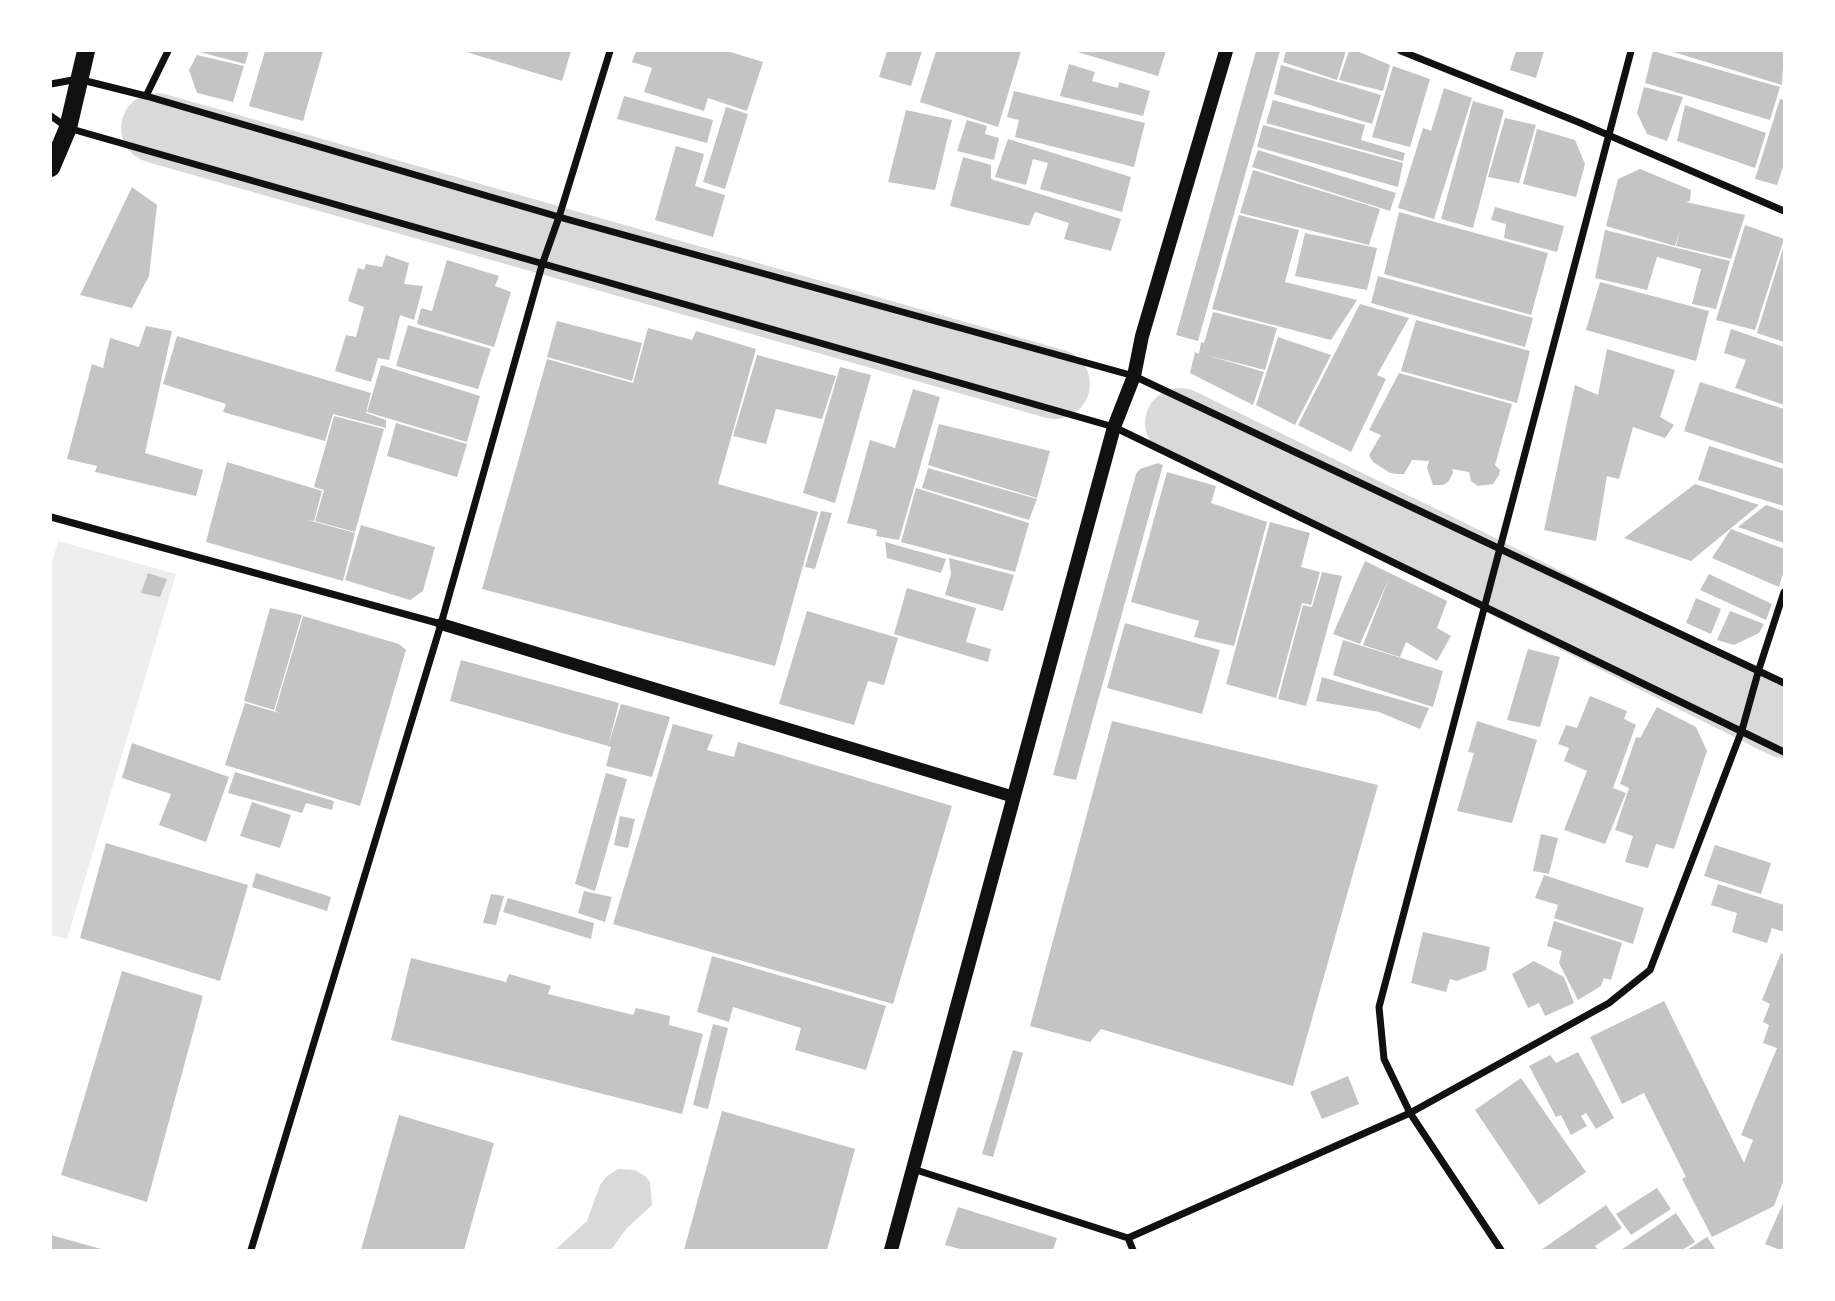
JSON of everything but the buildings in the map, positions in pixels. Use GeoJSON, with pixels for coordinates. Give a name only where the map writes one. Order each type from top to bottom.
{"type":"FeatureCollection","features":[{"type":"Feature","properties":{"kind":"main road"},"geometry":{"type":"LineString","coordinates":[[51,168],[68,128],[86,51]]}},
{"type":"Feature","properties":{"kind":"main road"},"geometry":{"type":"LineString","coordinates":[[891,1250],[1114,427],[1134,376],[1142,336],[1226,51]]}},
{"type":"Feature","properties":{"kind":"street"},"geometry":{"type":"LineString","coordinates":[[146,96],[168,51]]}},
{"type":"Feature","properties":{"kind":"street"},"geometry":{"type":"LineString","coordinates":[[251,1250],[441,625],[542,265],[610,51]]}},
{"type":"Feature","properties":{"kind":"street"},"geometry":{"type":"LineString","coordinates":[[1401,51],[1609,135],[1784,211]]}},
{"type":"Feature","properties":{"kind":"street"},"geometry":{"type":"LineString","coordinates":[[1501,1250],[1410,1113],[1384,1059],[1379,1007],[1631,51]]}},
{"type":"Feature","properties":{"kind":"street"},"geometry":{"type":"LineString","coordinates":[[51,84],[78,79],[146,96],[559,217],[1134,376],[1784,683]]}},
{"type":"Feature","properties":{"kind":"street"},"geometry":{"type":"LineString","coordinates":[[51,116],[68,128],[1114,427],[1784,752]]}},
{"type":"Feature","properties":{"kind":"street"},"geometry":{"type":"LineString","coordinates":[[51,517],[441,625],[1014,797]]}},
{"type":"Feature","properties":{"kind":"street"},"geometry":{"type":"LineString","coordinates":[[913,1169],[1128,1238],[1410,1113],[1609,1003],[1650,970],[1742,730],[1784,592]]}},
{"type":"Feature","properties":{"kind":"street"},"geometry":{"type":"LineString","coordinates":[[1128,1238],[1133,1250]]}},
{"type":"Feature","properties":{"kind":"shaded area"},"geometry":{"type":"Polygon","coordinates":[[[58,541],[176,574],[67,939],[51,935],[51,566],[58,541]]]}},
{"type":"Feature","properties":{"kind":"shaded area"},"geometry":{"type":"Polygon","coordinates":[[[618,1169],[635,1170],[645,1176],[650,1182],[652,1205],[626,1229],[611,1250],[555,1250],[587,1221],[600,1185],[618,1169]]]}},
{"type":"Feature","properties":{"kind":"waterway"},"geometry":{"type":"LineString","coordinates":[[156,128],[1055,384]]}},
{"type":"Feature","properties":{"kind":"waterway"},"geometry":{"type":"LineString","coordinates":[[1180,423],[1467,563],[1784,723]]}}]}
